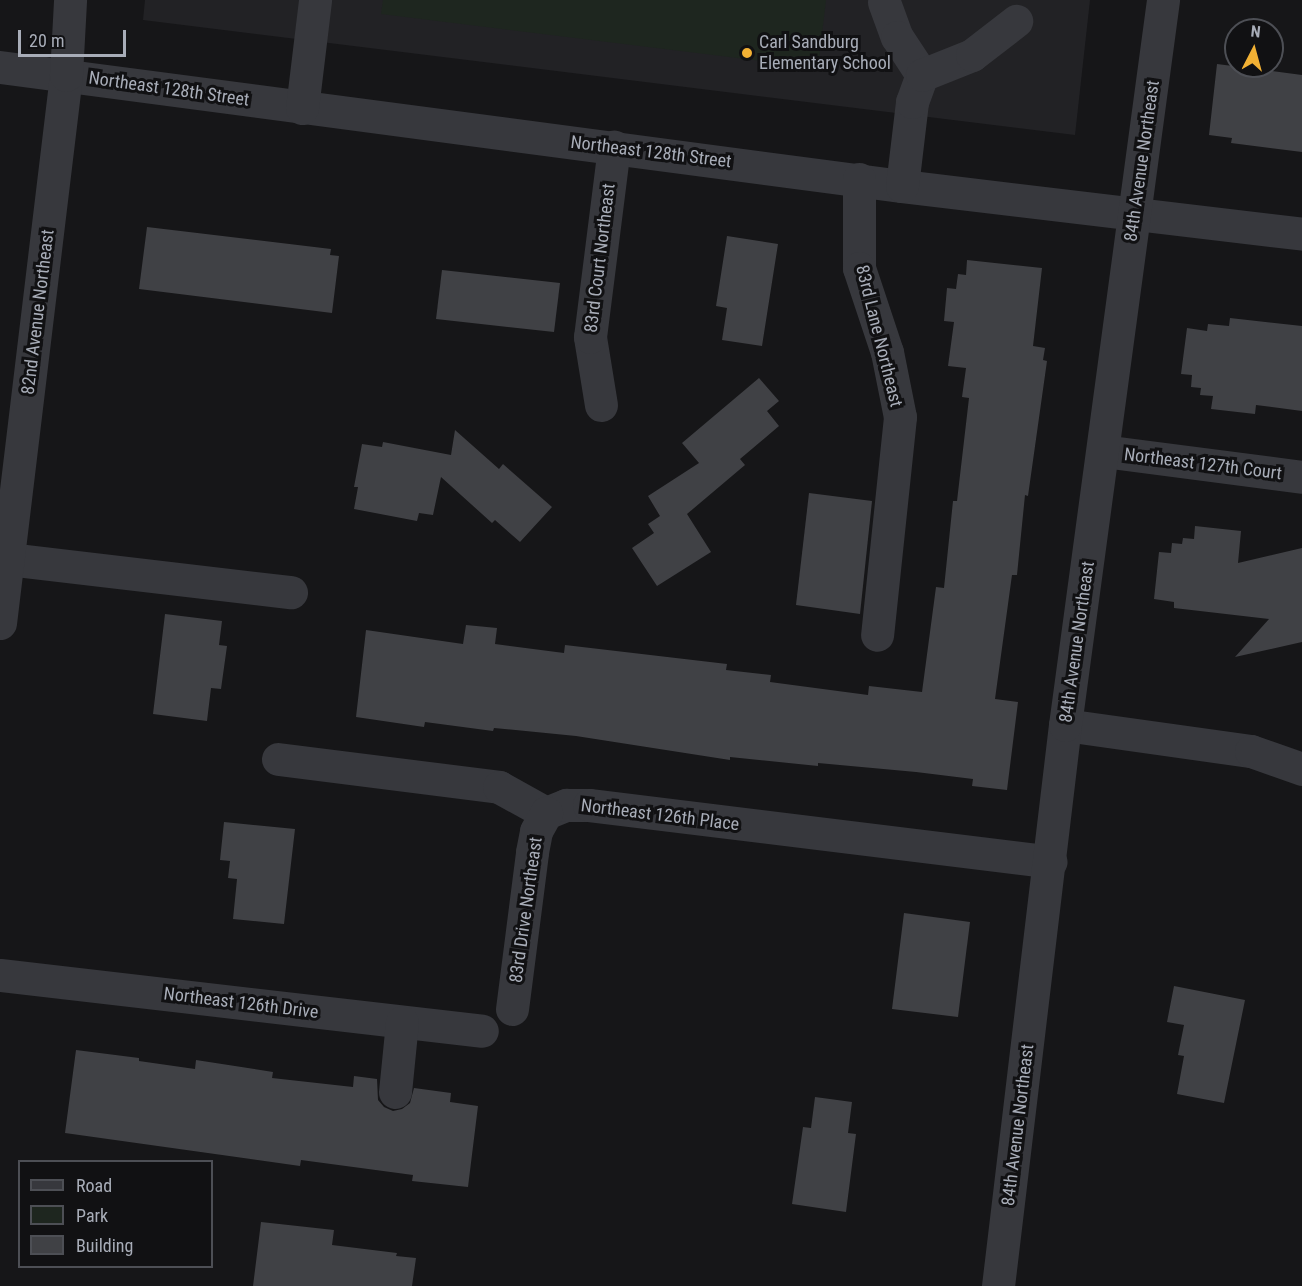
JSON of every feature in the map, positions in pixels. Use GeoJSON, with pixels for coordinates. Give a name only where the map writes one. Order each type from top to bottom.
{"type":"FeatureCollection","features":[{"type":"Feature","properties":{"kind":"street","name":"82nd Avenue Northeast"},"geometry":{"type":"LineString","coordinates":[[0,623],[66,75],[70,0]]}},
{"type":"Feature","properties":{"kind":"street"},"geometry":{"type":"LineString","coordinates":[[302,108],[315,0]]}},
{"type":"Feature","properties":{"kind":"street","name":"84th Avenue Northeast"},"geometry":{"type":"LineString","coordinates":[[998,1286],[1065,725],[1163,0]]}},
{"type":"Feature","properties":{"kind":"street"},"geometry":{"type":"LineString","coordinates":[[884,2],[897,36],[922,75]]}},
{"type":"Feature","properties":{"kind":"street"},"geometry":{"type":"LineString","coordinates":[[902,186],[912,102],[922,75],[972,55],[1016,21]]}},
{"type":"Feature","properties":{"kind":"street","name":"Northeast 128th Street"},"geometry":{"type":"LineString","coordinates":[[0,67],[902,186],[1302,234]]}},
{"type":"Feature","properties":{"kind":"street","name":"83rd Court Northeast"},"geometry":{"type":"LineString","coordinates":[[601,405],[590,337],[614,147]]}},
{"type":"Feature","properties":{"kind":"street","name":"83rd Lane Northeast"},"geometry":{"type":"LineString","coordinates":[[860,179],[859,268],[887,352],[900,417],[877,635]]}},
{"type":"Feature","properties":{"kind":"street","name":"Northeast 127th Court"},"geometry":{"type":"LineString","coordinates":[[1103,451],[1302,477]]}},
{"type":"Feature","properties":{"kind":"street"},"geometry":{"type":"LineString","coordinates":[[8,560],[291,592]]}},
{"type":"Feature","properties":{"kind":"street"},"geometry":{"type":"LineString","coordinates":[[1065,725],[1251,751],[1302,769]]}},
{"type":"Feature","properties":{"kind":"street"},"geometry":{"type":"LineString","coordinates":[[278,759],[500,787],[546,813]]}},
{"type":"Feature","properties":{"kind":"street","name":"Northeast 126th Place"},"geometry":{"type":"LineString","coordinates":[[546,813],[566,805],[589,805],[1050,862]]}},
{"type":"Feature","properties":{"kind":"street","name":"83rd Drive Northeast"},"geometry":{"type":"LineString","coordinates":[[512,1009],[532,852],[536,831],[546,813]]}},
{"type":"Feature","properties":{"kind":"street","name":"Northeast 126th Drive"},"geometry":{"type":"LineString","coordinates":[[0,975],[482,1031]]}},
{"type":"Feature","properties":{"kind":"street"},"geometry":{"type":"LineString","coordinates":[[395,1092],[402,1022]]}},
{"type":"Feature","properties":{"kind":"shaded area","name":"Carl Sandburg Elementary School"},"geometry":{"type":"Polygon","coordinates":[[[145,0],[1090,0],[1075,135],[143,20],[145,0]]]}},
{"type":"Feature","properties":{"kind":"green space"},"geometry":{"type":"Polygon","coordinates":[[[383,0],[826,0],[818,68],[381,14],[383,0]]]}},
{"type":"Feature","properties":{"kind":"building"},"geometry":{"type":"Polygon","coordinates":[[[1217,64],[1224,65],[1224,78],[1284,78],[1284,73],[1302,75],[1302,152],[1231,143],[1232,138],[1209,135],[1217,64]]]}},
{"type":"Feature","properties":{"kind":"building"},"geometry":{"type":"Polygon","coordinates":[[[147,227],[331,249],[330,255],[339,256],[332,313],[139,289],[147,227]]]}},
{"type":"Feature","properties":{"kind":"building"},"geometry":{"type":"Polygon","coordinates":[[[727,236],[778,244],[762,346],[722,340],[727,308],[716,306],[727,236]]]}},
{"type":"Feature","properties":{"kind":"building"},"geometry":{"type":"Polygon","coordinates":[[[967,260],[1042,268],[1033,346],[1045,348],[1043,360],[1047,361],[1028,496],[1025,495],[1017,575],[1012,575],[995,699],[1018,702],[1007,790],[972,786],[973,779],[916,772],[818,763],[818,766],[730,757],[730,760],[576,736],[494,728],[493,731],[425,722],[424,727],[356,717],[366,630],[463,644],[466,625],[497,628],[495,644],[564,653],[565,645],[727,664],[726,670],[771,675],[770,682],[868,695],[869,686],[922,692],[936,587],[944,588],[953,501],[957,501],[969,398],[962,397],[966,368],[948,366],[954,322],[944,321],[947,288],[956,289],[958,274],[966,275],[967,260]]]}},
{"type":"Feature","properties":{"kind":"building"},"geometry":{"type":"Polygon","coordinates":[[[442,270],[560,283],[554,332],[436,319],[442,270]]]}},
{"type":"Feature","properties":{"kind":"building"},"geometry":{"type":"Polygon","coordinates":[[[1230,318],[1302,326],[1302,411],[1256,405],[1255,414],[1211,409],[1213,396],[1200,395],[1201,388],[1191,387],[1192,375],[1181,374],[1187,328],[1207,331],[1208,324],[1229,326],[1230,318]]]}},
{"type":"Feature","properties":{"kind":"building"},"geometry":{"type":"Polygon","coordinates":[[[759,378],[779,401],[767,411],[779,426],[740,459],[745,465],[687,514],[711,552],[657,586],[632,548],[654,533],[648,524],[660,516],[648,496],[699,463],[682,443],[759,378]]]}},
{"type":"Feature","properties":{"kind":"building"},"geometry":{"type":"Polygon","coordinates":[[[455,430],[499,469],[503,464],[552,507],[520,542],[495,520],[492,523],[441,477],[433,515],[419,513],[417,521],[354,509],[358,487],[354,487],[362,444],[382,447],[383,442],[451,455],[455,430]]]}},
{"type":"Feature","properties":{"kind":"building"},"geometry":{"type":"Polygon","coordinates":[[[809,493],[872,501],[860,614],[796,605],[809,493]]]}},
{"type":"Feature","properties":{"kind":"building"},"geometry":{"type":"Polygon","coordinates":[[[1195,526],[1241,531],[1238,563],[1302,548],[1302,642],[1235,657],[1269,619],[1174,608],[1174,602],[1154,599],[1159,552],[1171,553],[1172,543],[1182,544],[1183,538],[1194,539],[1195,526]]]}},
{"type":"Feature","properties":{"kind":"building"},"geometry":{"type":"Polygon","coordinates":[[[165,614],[222,621],[219,645],[227,646],[221,689],[211,688],[207,721],[153,714],[165,614]]]}},
{"type":"Feature","properties":{"kind":"building"},"geometry":{"type":"Polygon","coordinates":[[[224,822],[295,829],[284,924],[233,919],[237,879],[228,878],[230,861],[220,860],[224,822]]]}},
{"type":"Feature","properties":{"kind":"building"},"geometry":{"type":"Polygon","coordinates":[[[904,913],[970,922],[958,1017],[892,1009],[904,913]]]}},
{"type":"Feature","properties":{"kind":"building"},"geometry":{"type":"Polygon","coordinates":[[[1174,986],[1245,1000],[1224,1103],[1177,1094],[1184,1056],[1178,1055],[1184,1025],[1167,1022],[1174,986]]]}},
{"type":"Feature","properties":{"kind":"building"},"geometry":{"type":"Polygon","coordinates":[[[76,1050],[139,1058],[139,1061],[195,1069],[196,1060],[273,1072],[272,1078],[353,1087],[354,1076],[377,1079],[378,1100],[384,1107],[393,1111],[402,1109],[410,1103],[414,1088],[451,1093],[450,1102],[478,1106],[468,1187],[412,1181],[413,1175],[301,1160],[300,1166],[65,1133],[76,1050]]]}},
{"type":"Feature","properties":{"kind":"building"},"geometry":{"type":"Polygon","coordinates":[[[815,1097],[852,1102],[848,1133],[856,1134],[846,1212],[792,1204],[803,1127],[811,1128],[815,1097]]]}},
{"type":"Feature","properties":{"kind":"building"},"geometry":{"type":"Polygon","coordinates":[[[261,1222],[334,1230],[332,1245],[397,1253],[396,1256],[416,1258],[412,1286],[253,1286],[261,1222]]]}},
{"type":"Feature","properties":{"kind":"place","name":"Carl Sandburg Elementary School"},"geometry":{"type":"Point","coordinates":[747,53]}}]}
